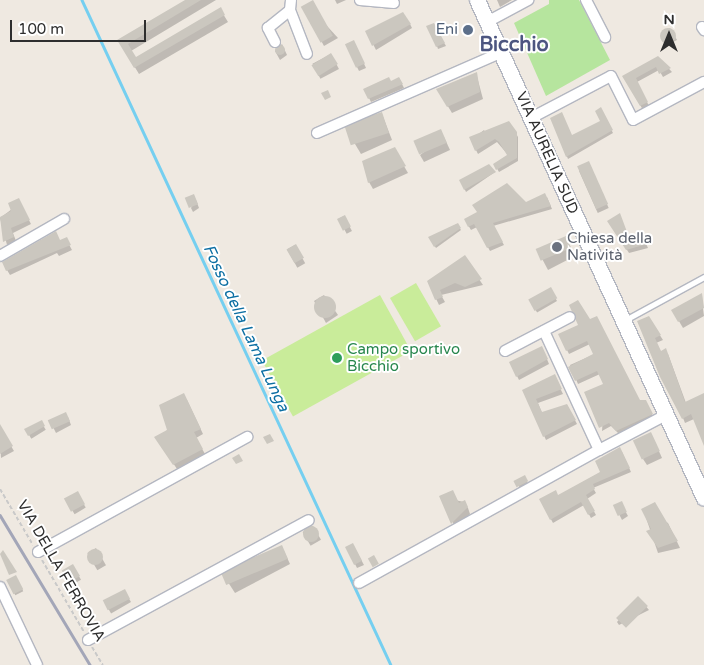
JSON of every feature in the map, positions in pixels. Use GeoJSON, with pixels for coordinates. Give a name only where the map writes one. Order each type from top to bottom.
{"type":"FeatureCollection","features":[{"type":"Feature","properties":{"kind":"main road","name":"VIA AURELIA SUD"},"geometry":{"type":"LineString","coordinates":[[477,0],[704,498]]}},
{"type":"Feature","properties":{"kind":"street"},"geometry":{"type":"LineString","coordinates":[[360,0],[394,3]]}},
{"type":"Feature","properties":{"kind":"street"},"geometry":{"type":"LineString","coordinates":[[487,22],[528,0]]}},
{"type":"Feature","properties":{"kind":"street"},"geometry":{"type":"LineString","coordinates":[[586,0],[605,37]]}},
{"type":"Feature","properties":{"kind":"street"},"geometry":{"type":"LineString","coordinates":[[275,42],[268,28],[290,5],[307,54]]}},
{"type":"Feature","properties":{"kind":"street"},"geometry":{"type":"LineString","coordinates":[[317,133],[500,53]]}},
{"type":"Feature","properties":{"kind":"street"},"geometry":{"type":"LineString","coordinates":[[531,118],[611,76],[633,120],[704,82]]}},
{"type":"Feature","properties":{"kind":"street"},"geometry":{"type":"LineString","coordinates":[[0,256],[64,219]]}},
{"type":"Feature","properties":{"kind":"street"},"geometry":{"type":"LineString","coordinates":[[505,351],[570,318]]}},
{"type":"Feature","properties":{"kind":"street"},"geometry":{"type":"LineString","coordinates":[[544,331],[599,450]]}},
{"type":"Feature","properties":{"kind":"street"},"geometry":{"type":"LineString","coordinates":[[359,583],[666,415]]}},
{"type":"Feature","properties":{"kind":"street"},"geometry":{"type":"LineString","coordinates":[[38,552],[247,437]]}},
{"type":"Feature","properties":{"kind":"street"},"geometry":{"type":"LineString","coordinates":[[88,640],[309,520]]}},
{"type":"Feature","properties":{"kind":"street"},"geometry":{"type":"LineString","coordinates":[[0,587],[37,665]]}},
{"type":"Feature","properties":{"kind":"lane"},"geometry":{"type":"LineString","coordinates":[[623,321],[704,277]]}},
{"type":"Feature","properties":{"kind":"path","name":"VIA DELLA FERROVIA"},"geometry":{"type":"LineString","coordinates":[[0,489],[103,665]]}},
{"type":"Feature","properties":{"kind":"green space"},"geometry":{"type":"Polygon","coordinates":[[[549,0],[579,0],[610,60],[546,96],[514,23],[549,4],[549,0]]]}},
{"type":"Feature","properties":{"kind":"green space"},"geometry":{"type":"Polygon","coordinates":[[[416,283],[441,326],[415,341],[390,298],[416,283]]]}},
{"type":"Feature","properties":{"kind":"green space","name":"Campo sportivo Bicchio"},"geometry":{"type":"Polygon","coordinates":[[[380,295],[411,351],[293,416],[262,360],[380,295]]]}},
{"type":"Feature","properties":{"kind":"building"},"geometry":{"type":"Polygon","coordinates":[[[185,0],[201,0],[128,44],[136,57],[221,7],[225,15],[134,68],[117,40],[185,0]]]}},
{"type":"Feature","properties":{"kind":"building"},"geometry":{"type":"Polygon","coordinates":[[[313,0],[333,36],[321,43],[301,7],[313,0]]]}},
{"type":"Feature","properties":{"kind":"building"},"geometry":{"type":"Polygon","coordinates":[[[403,12],[411,24],[372,46],[365,31],[403,12]]]}},
{"type":"Feature","properties":{"kind":"building"},"geometry":{"type":"Polygon","coordinates":[[[434,23],[445,43],[436,47],[426,26],[434,23]]]}},
{"type":"Feature","properties":{"kind":"building"},"geometry":{"type":"Polygon","coordinates":[[[668,28],[676,36],[668,44],[660,36],[668,28]]]}},
{"type":"Feature","properties":{"kind":"building"},"geometry":{"type":"Polygon","coordinates":[[[354,40],[365,64],[356,68],[345,44],[354,40]]]}},
{"type":"Feature","properties":{"kind":"building"},"geometry":{"type":"Polygon","coordinates":[[[278,45],[282,45],[285,50],[284,54],[278,55],[275,52],[275,48],[278,45]]]}},
{"type":"Feature","properties":{"kind":"building"},"geometry":{"type":"Polygon","coordinates":[[[331,53],[338,64],[318,76],[311,65],[331,53]]]}},
{"type":"Feature","properties":{"kind":"building"},"geometry":{"type":"Polygon","coordinates":[[[658,56],[671,68],[659,74],[656,67],[636,78],[648,102],[640,106],[622,76],[658,56]]]}},
{"type":"Feature","properties":{"kind":"building"},"geometry":{"type":"Polygon","coordinates":[[[477,72],[480,92],[447,107],[436,89],[477,72]]]}},
{"type":"Feature","properties":{"kind":"building"},"geometry":{"type":"Polygon","coordinates":[[[389,77],[391,81],[399,77],[403,84],[368,99],[363,89],[389,77]]]}},
{"type":"Feature","properties":{"kind":"building"},"geometry":{"type":"Polygon","coordinates":[[[328,90],[331,97],[325,100],[321,93],[328,90]]]}},
{"type":"Feature","properties":{"kind":"building"},"geometry":{"type":"Polygon","coordinates":[[[601,107],[613,130],[566,157],[550,118],[562,112],[572,135],[600,121],[595,111],[601,107]]]}},
{"type":"Feature","properties":{"kind":"building"},"geometry":{"type":"Polygon","coordinates":[[[382,112],[389,133],[351,145],[344,124],[382,112]]]}},
{"type":"Feature","properties":{"kind":"building"},"geometry":{"type":"Polygon","coordinates":[[[509,121],[517,132],[517,158],[496,170],[493,164],[507,155],[499,142],[495,139],[475,151],[469,137],[509,121]]]}},
{"type":"Feature","properties":{"kind":"building"},"geometry":{"type":"Polygon","coordinates":[[[441,129],[447,143],[419,155],[413,141],[441,129]]]}},
{"type":"Feature","properties":{"kind":"building"},"geometry":{"type":"Polygon","coordinates":[[[395,147],[406,166],[368,183],[362,161],[395,147]]]}},
{"type":"Feature","properties":{"kind":"building"},"geometry":{"type":"Polygon","coordinates":[[[589,161],[608,204],[596,209],[577,166],[589,161]]]}},
{"type":"Feature","properties":{"kind":"building"},"geometry":{"type":"Polygon","coordinates":[[[489,164],[496,172],[464,190],[459,180],[489,164]]]}},
{"type":"Feature","properties":{"kind":"building"},"geometry":{"type":"Polygon","coordinates":[[[507,183],[526,202],[545,193],[551,206],[493,223],[503,242],[487,248],[474,224],[468,227],[464,219],[477,212],[472,205],[507,183]]]}},
{"type":"Feature","properties":{"kind":"building"},"geometry":{"type":"Polygon","coordinates":[[[194,194],[198,204],[189,208],[185,198],[194,194]]]}},
{"type":"Feature","properties":{"kind":"building"},"geometry":{"type":"Polygon","coordinates":[[[19,198],[30,220],[11,228],[14,237],[3,242],[0,217],[11,211],[8,203],[19,198]]]}},
{"type":"Feature","properties":{"kind":"building"},"geometry":{"type":"Polygon","coordinates":[[[620,213],[630,240],[642,234],[647,244],[626,250],[607,221],[620,213]]]}},
{"type":"Feature","properties":{"kind":"building"},"geometry":{"type":"Polygon","coordinates":[[[345,215],[351,227],[343,231],[337,219],[345,215]]]}},
{"type":"Feature","properties":{"kind":"building"},"geometry":{"type":"Polygon","coordinates":[[[458,223],[461,228],[434,247],[428,237],[458,223]]]}},
{"type":"Feature","properties":{"kind":"building"},"geometry":{"type":"Polygon","coordinates":[[[56,231],[60,240],[67,237],[71,245],[6,271],[2,262],[56,231]]]}},
{"type":"Feature","properties":{"kind":"building","name":"Chiesa della Natività"},"geometry":{"type":"Polygon","coordinates":[[[566,236],[571,248],[541,261],[536,249],[566,236]]]}},
{"type":"Feature","properties":{"kind":"building"},"geometry":{"type":"Polygon","coordinates":[[[296,244],[304,258],[294,263],[286,249],[296,244]]]}},
{"type":"Feature","properties":{"kind":"building"},"geometry":{"type":"Polygon","coordinates":[[[465,255],[482,279],[465,287],[455,283],[440,290],[443,297],[435,300],[427,281],[465,255]]]}},
{"type":"Feature","properties":{"kind":"building"},"geometry":{"type":"Polygon","coordinates":[[[551,287],[557,298],[535,311],[528,300],[551,287]]]}},
{"type":"Feature","properties":{"kind":"building"},"geometry":{"type":"Polygon","coordinates":[[[702,293],[704,308],[678,322],[671,310],[702,293]]]}},
{"type":"Feature","properties":{"kind":"building"},"geometry":{"type":"Polygon","coordinates":[[[325,296],[335,303],[336,307],[329,317],[325,318],[315,311],[314,307],[321,297],[325,296]]]}},
{"type":"Feature","properties":{"kind":"building"},"geometry":{"type":"Polygon","coordinates":[[[578,300],[590,319],[597,316],[640,400],[646,400],[653,414],[616,431],[609,423],[599,428],[584,392],[603,384],[597,371],[575,381],[568,367],[593,354],[587,341],[566,351],[558,334],[578,325],[569,305],[578,300]]]}},
{"type":"Feature","properties":{"kind":"building"},"geometry":{"type":"Polygon","coordinates":[[[649,316],[661,335],[655,338],[661,351],[666,348],[685,402],[704,393],[704,446],[691,414],[682,419],[660,377],[637,321],[649,316]]]}},
{"type":"Feature","properties":{"kind":"building"},"geometry":{"type":"Polygon","coordinates":[[[542,346],[548,359],[516,377],[509,362],[542,346]]]}},
{"type":"Feature","properties":{"kind":"building"},"geometry":{"type":"Polygon","coordinates":[[[555,374],[562,389],[536,399],[542,412],[567,404],[576,420],[543,437],[522,390],[555,374]]]}},
{"type":"Feature","properties":{"kind":"building"},"geometry":{"type":"Polygon","coordinates":[[[184,393],[201,429],[194,432],[203,449],[173,465],[154,437],[167,430],[159,405],[184,393]]]}},
{"type":"Feature","properties":{"kind":"building"},"geometry":{"type":"Polygon","coordinates":[[[66,412],[70,421],[52,429],[48,420],[66,412]]]}},
{"type":"Feature","properties":{"kind":"building"},"geometry":{"type":"Polygon","coordinates":[[[42,420],[45,426],[28,436],[24,429],[42,420]]]}},
{"type":"Feature","properties":{"kind":"building"},"geometry":{"type":"Polygon","coordinates":[[[0,424],[13,446],[0,454],[0,424]]]}},
{"type":"Feature","properties":{"kind":"building"},"geometry":{"type":"Polygon","coordinates":[[[651,432],[660,451],[642,459],[633,440],[651,432]]]}},
{"type":"Feature","properties":{"kind":"building"},"geometry":{"type":"Polygon","coordinates":[[[270,434],[274,441],[267,444],[263,437],[270,434]]]}},
{"type":"Feature","properties":{"kind":"building"},"geometry":{"type":"Polygon","coordinates":[[[620,447],[630,468],[593,484],[595,489],[586,495],[595,511],[588,515],[581,502],[550,520],[539,499],[556,490],[558,495],[600,472],[595,461],[620,447]]]}},
{"type":"Feature","properties":{"kind":"building"},"geometry":{"type":"Polygon","coordinates":[[[239,454],[243,461],[236,464],[232,458],[239,454]]]}},
{"type":"Feature","properties":{"kind":"building"},"geometry":{"type":"Polygon","coordinates":[[[525,475],[528,481],[517,487],[513,481],[525,475]]]}},
{"type":"Feature","properties":{"kind":"building"},"geometry":{"type":"Polygon","coordinates":[[[453,490],[459,503],[465,500],[468,507],[451,524],[439,496],[453,490]]]}},
{"type":"Feature","properties":{"kind":"building"},"geometry":{"type":"Polygon","coordinates":[[[78,491],[85,504],[71,512],[64,499],[78,491]]]}},
{"type":"Feature","properties":{"kind":"building"},"geometry":{"type":"Polygon","coordinates":[[[622,501],[627,512],[618,516],[613,505],[622,501]]]}},
{"type":"Feature","properties":{"kind":"building"},"geometry":{"type":"Polygon","coordinates":[[[655,502],[678,541],[658,548],[646,531],[651,529],[641,509],[655,502]]]}},
{"type":"Feature","properties":{"kind":"building"},"geometry":{"type":"Polygon","coordinates":[[[311,526],[319,534],[311,542],[303,534],[311,526]]]}},
{"type":"Feature","properties":{"kind":"building"},"geometry":{"type":"Polygon","coordinates":[[[353,543],[362,561],[354,565],[345,547],[353,543]]]}},
{"type":"Feature","properties":{"kind":"building"},"geometry":{"type":"Polygon","coordinates":[[[282,545],[288,559],[226,585],[220,571],[282,545]]]}},
{"type":"Feature","properties":{"kind":"building"},"geometry":{"type":"Polygon","coordinates":[[[92,549],[98,549],[103,554],[101,563],[92,565],[87,560],[87,554],[92,549]]]}},
{"type":"Feature","properties":{"kind":"building"},"geometry":{"type":"Polygon","coordinates":[[[3,550],[17,572],[9,575],[0,554],[3,550]]]}},
{"type":"Feature","properties":{"kind":"building"},"geometry":{"type":"Polygon","coordinates":[[[374,555],[379,564],[373,567],[368,558],[374,555]]]}},
{"type":"Feature","properties":{"kind":"building"},"geometry":{"type":"Polygon","coordinates":[[[73,564],[80,576],[69,583],[62,570],[73,564]]]}},
{"type":"Feature","properties":{"kind":"building"},"geometry":{"type":"Polygon","coordinates":[[[16,575],[23,589],[13,594],[6,580],[16,575]]]}},
{"type":"Feature","properties":{"kind":"building"},"geometry":{"type":"Polygon","coordinates":[[[125,589],[130,599],[108,610],[103,600],[125,589]]]}},
{"type":"Feature","properties":{"kind":"building"},"geometry":{"type":"Polygon","coordinates":[[[638,596],[648,606],[626,628],[616,618],[638,596]]]}},
{"type":"Feature","properties":{"kind":"waterway","name":"Fosso della Lama Lunga"},"geometry":{"type":"LineString","coordinates":[[82,0],[391,665]]}},
{"type":"Feature","properties":{"kind":"railway"},"geometry":{"type":"LineString","coordinates":[[0,515],[90,665]]}},
{"type":"Feature","properties":{"kind":"place","name":"Eni"},"geometry":{"type":"Point","coordinates":[468,30]}},
{"type":"Feature","properties":{"kind":"place","name":"Chiesa della Natività"},"geometry":{"type":"Point","coordinates":[557,247]}},
{"type":"Feature","properties":{"kind":"place","name":"Campo sportivo Bicchio"},"geometry":{"type":"Point","coordinates":[337,358]}},
{"type":"Feature","properties":{"kind":"district","name":"Bicchio"},"geometry":{"type":"Point","coordinates":[514,45]}}]}
